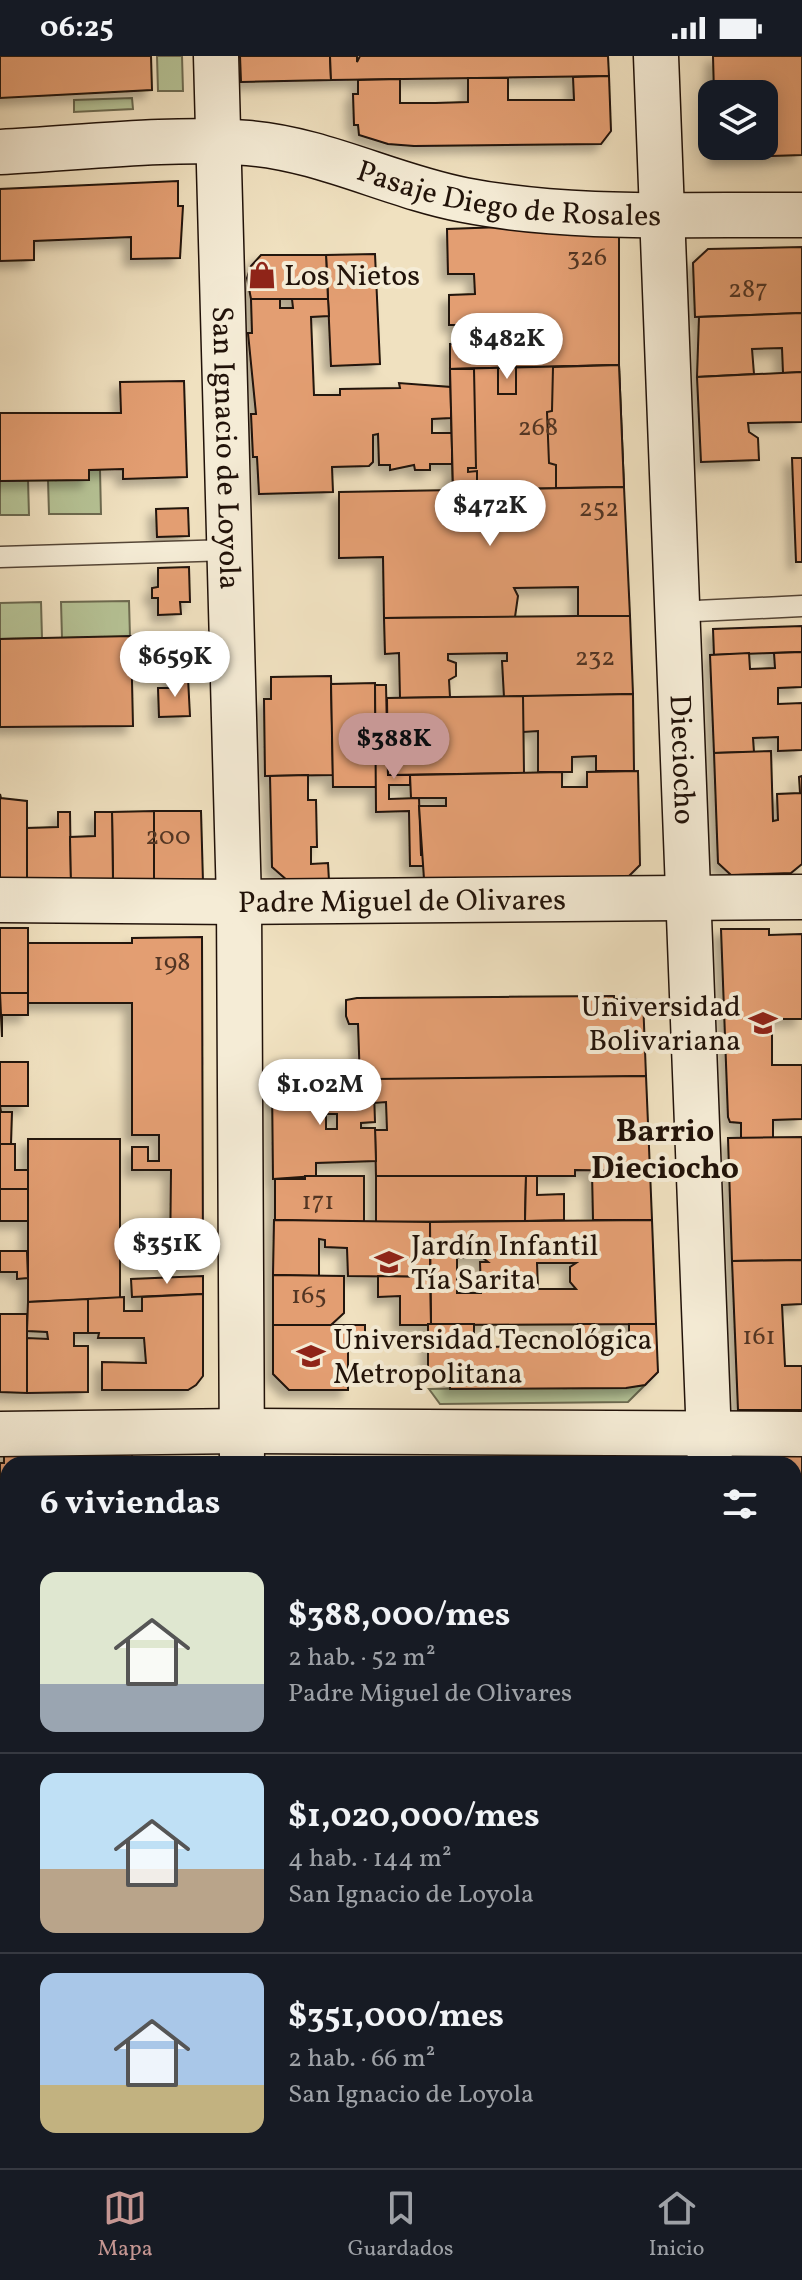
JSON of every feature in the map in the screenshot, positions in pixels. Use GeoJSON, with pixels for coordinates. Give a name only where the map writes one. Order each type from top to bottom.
{"type":"FeatureCollection","features":[{"type":"Feature","properties":{"kind":"street","name":"San Ignacio de Loyola"},"geometry":{"type":"LineString","coordinates":[[216,56],[239,902],[242,1447]]}},
{"type":"Feature","properties":{"kind":"street","name":"Dieciocho"},"geometry":{"type":"LineString","coordinates":[[656,56],[675,612],[690,899],[710,1450]]}},
{"type":"Feature","properties":{"kind":"street","name":"Pasaje Diego de Rosales"},"geometry":{"type":"LineString","coordinates":[[0,152],[220,143],[300,152],[435,193],[484,204],[663,214],[802,215]]}},
{"type":"Feature","properties":{"kind":"street","name":"Padre Miguel de Olivares"},"geometry":{"type":"LineString","coordinates":[[0,900],[239,902],[802,897]]}},
{"type":"Feature","properties":{"kind":"street"},"geometry":{"type":"LineString","coordinates":[[0,1434],[242,1447],[710,1450],[802,1434]]}},
{"type":"Feature","properties":{"kind":"lane"},"geometry":{"type":"LineString","coordinates":[[0,557],[230,550]]}},
{"type":"Feature","properties":{"kind":"lane"},"geometry":{"type":"LineString","coordinates":[[675,612],[802,606]]}},
{"type":"Feature","properties":{"kind":"green space"},"geometry":{"type":"Polygon","coordinates":[[[157,56],[182,56],[183,91],[158,91],[157,56]]]}},
{"type":"Feature","properties":{"kind":"green space"},"geometry":{"type":"Polygon","coordinates":[[[132,98],[133,109],[74,112],[74,100],[132,98]]]}},
{"type":"Feature","properties":{"kind":"green space"},"geometry":{"type":"Polygon","coordinates":[[[89,470],[100,470],[101,514],[49,514],[48,480],[89,480],[89,470]]]}},
{"type":"Feature","properties":{"kind":"green space"},"geometry":{"type":"Polygon","coordinates":[[[28,480],[29,515],[0,515],[0,481],[28,480]]]}},
{"type":"Feature","properties":{"kind":"green space"},"geometry":{"type":"Polygon","coordinates":[[[129,601],[130,637],[62,638],[61,602],[129,601]]]}},
{"type":"Feature","properties":{"kind":"green space"},"geometry":{"type":"Polygon","coordinates":[[[41,602],[42,638],[0,639],[0,603],[41,602]]]}},
{"type":"Feature","properties":{"kind":"green space"},"geometry":{"type":"Polygon","coordinates":[[[645,1385],[628,1402],[440,1404],[429,1389],[645,1385]]]}},
{"type":"Feature","properties":{"kind":"building"},"geometry":{"type":"Polygon","coordinates":[[[0,56],[151,56],[152,90],[0,98],[0,56]]]}},
{"type":"Feature","properties":{"kind":"building"},"geometry":{"type":"Polygon","coordinates":[[[240,56],[330,56],[331,80],[241,82],[240,56]]]}},
{"type":"Feature","properties":{"kind":"building"},"geometry":{"type":"Polygon","coordinates":[[[330,56],[357,56],[357,62],[360,56],[608,56],[609,76],[331,80],[330,56]]]}},
{"type":"Feature","properties":{"kind":"building"},"geometry":{"type":"Polygon","coordinates":[[[713,56],[802,56],[802,155],[778,156],[778,80],[714,80],[713,56]]]}},
{"type":"Feature","properties":{"kind":"building"},"geometry":{"type":"Polygon","coordinates":[[[609,76],[611,131],[601,144],[388,144],[359,135],[358,125],[354,125],[353,94],[358,94],[358,80],[400,79],[400,103],[435,103],[468,102],[468,78],[508,78],[508,100],[574,100],[573,77],[609,76]]]}},
{"type":"Feature","properties":{"kind":"building"},"geometry":{"type":"Polygon","coordinates":[[[178,181],[178,206],[183,206],[180,258],[131,259],[131,237],[34,241],[34,260],[0,261],[0,189],[178,181]]]}},
{"type":"Feature","properties":{"kind":"building"},"geometry":{"type":"Polygon","coordinates":[[[619,223],[619,365],[450,369],[450,344],[471,343],[471,325],[449,325],[449,295],[475,294],[474,274],[448,274],[447,229],[619,223]]]}},
{"type":"Feature","properties":{"kind":"building"},"geometry":{"type":"Polygon","coordinates":[[[802,247],[802,313],[695,317],[693,263],[708,249],[802,247]]]}},
{"type":"Feature","properties":{"kind":"building"},"geometry":{"type":"Polygon","coordinates":[[[375,254],[380,364],[331,366],[326,255],[375,254]]]}},
{"type":"Feature","properties":{"kind":"building"},"geometry":{"type":"Polygon","coordinates":[[[261,255],[326,255],[328,299],[251,299],[247,278],[251,266],[261,255]]]}},
{"type":"Feature","properties":{"kind":"building"},"geometry":{"type":"Polygon","coordinates":[[[251,299],[280,299],[280,308],[293,308],[292,299],[328,299],[329,316],[311,317],[314,395],[340,395],[340,389],[400,388],[399,383],[451,387],[451,418],[432,419],[432,433],[452,433],[452,464],[430,464],[430,470],[415,470],[414,465],[390,470],[390,465],[379,465],[378,434],[373,435],[373,462],[369,466],[332,467],[333,492],[259,494],[251,414],[256,414],[248,333],[252,333],[251,299]]]}},
{"type":"Feature","properties":{"kind":"building"},"geometry":{"type":"Polygon","coordinates":[[[802,313],[802,372],[783,373],[782,348],[752,349],[754,374],[697,377],[699,317],[802,313]]]}},
{"type":"Feature","properties":{"kind":"building"},"geometry":{"type":"Polygon","coordinates":[[[619,365],[624,487],[453,490],[450,369],[619,365]]]}},
{"type":"Feature","properties":{"kind":"building"},"geometry":{"type":"Polygon","coordinates":[[[619,365],[624,487],[556,488],[556,465],[549,463],[547,412],[552,411],[553,367],[619,365]]]}},
{"type":"Feature","properties":{"kind":"building"},"geometry":{"type":"Polygon","coordinates":[[[516,367],[516,394],[498,394],[498,368],[516,367]]]}},
{"type":"Feature","properties":{"kind":"building"},"geometry":{"type":"Polygon","coordinates":[[[450,369],[474,369],[476,468],[468,468],[468,472],[477,471],[477,490],[453,490],[450,369]]]}},
{"type":"Feature","properties":{"kind":"building"},"geometry":{"type":"Polygon","coordinates":[[[802,372],[802,422],[748,423],[749,432],[758,438],[759,460],[701,462],[697,377],[802,372]]]}},
{"type":"Feature","properties":{"kind":"building"},"geometry":{"type":"Polygon","coordinates":[[[184,381],[187,477],[123,479],[123,469],[89,470],[89,480],[0,481],[0,413],[121,413],[120,382],[184,381]]]}},
{"type":"Feature","properties":{"kind":"building"},"geometry":{"type":"Polygon","coordinates":[[[792,458],[802,458],[802,562],[796,562],[792,458]]]}},
{"type":"Feature","properties":{"kind":"building"},"geometry":{"type":"Polygon","coordinates":[[[624,487],[630,616],[578,616],[578,587],[514,588],[518,596],[515,617],[384,618],[383,557],[339,558],[339,492],[624,487]]]}},
{"type":"Feature","properties":{"kind":"building"},"geometry":{"type":"Polygon","coordinates":[[[188,508],[189,536],[157,537],[156,509],[188,508]]]}},
{"type":"Feature","properties":{"kind":"building"},"geometry":{"type":"Polygon","coordinates":[[[189,567],[190,602],[180,602],[181,614],[158,615],[158,598],[152,598],[152,588],[158,587],[158,568],[189,567]]]}},
{"type":"Feature","properties":{"kind":"building"},"geometry":{"type":"Polygon","coordinates":[[[630,616],[633,694],[504,697],[502,661],[507,661],[507,653],[448,654],[448,660],[456,663],[456,676],[449,680],[450,697],[400,698],[399,653],[385,654],[384,618],[630,616]]]}},
{"type":"Feature","properties":{"kind":"building"},"geometry":{"type":"Polygon","coordinates":[[[802,626],[802,652],[714,655],[713,629],[802,626]]]}},
{"type":"Feature","properties":{"kind":"building"},"geometry":{"type":"Polygon","coordinates":[[[131,636],[133,726],[0,727],[0,639],[131,636]]]}},
{"type":"Feature","properties":{"kind":"building"},"geometry":{"type":"Polygon","coordinates":[[[802,652],[802,687],[778,688],[778,704],[802,703],[802,750],[778,751],[778,737],[753,738],[754,752],[714,753],[710,655],[749,653],[750,669],[775,668],[774,653],[802,652]]]}},
{"type":"Feature","properties":{"kind":"building"},"geometry":{"type":"Polygon","coordinates":[[[331,676],[333,775],[265,776],[264,699],[271,699],[271,677],[331,676]]]}},
{"type":"Feature","properties":{"kind":"building"},"geometry":{"type":"Polygon","coordinates":[[[188,678],[190,716],[159,717],[158,688],[170,688],[170,679],[188,678]]]}},
{"type":"Feature","properties":{"kind":"building"},"geometry":{"type":"Polygon","coordinates":[[[375,683],[377,787],[333,787],[331,684],[375,683]]]}},
{"type":"Feature","properties":{"kind":"building"},"geometry":{"type":"Polygon","coordinates":[[[375,685],[386,685],[388,775],[410,775],[410,785],[389,785],[389,799],[419,798],[421,855],[424,855],[425,866],[410,866],[409,811],[376,812],[375,685]]]}},
{"type":"Feature","properties":{"kind":"building"},"geometry":{"type":"Polygon","coordinates":[[[633,694],[634,771],[596,771],[596,756],[572,757],[572,772],[538,772],[538,731],[523,732],[523,696],[633,694]]]}},
{"type":"Feature","properties":{"kind":"building"},"geometry":{"type":"Polygon","coordinates":[[[523,696],[524,773],[388,775],[387,698],[523,696]]]}},
{"type":"Feature","properties":{"kind":"building"},"geometry":{"type":"Polygon","coordinates":[[[771,751],[773,821],[778,820],[777,794],[800,793],[799,777],[802,776],[802,864],[791,873],[731,875],[718,863],[714,753],[771,751]]]}},
{"type":"Feature","properties":{"kind":"building"},"geometry":{"type":"Polygon","coordinates":[[[638,771],[640,865],[625,880],[424,879],[419,806],[446,806],[446,798],[411,798],[410,775],[562,772],[562,787],[587,787],[587,772],[638,771]]]}},
{"type":"Feature","properties":{"kind":"building"},"geometry":{"type":"Polygon","coordinates":[[[308,775],[308,800],[316,800],[317,847],[311,847],[311,864],[328,863],[329,881],[288,881],[272,867],[270,776],[308,775]]]}},
{"type":"Feature","properties":{"kind":"building"},"geometry":{"type":"Polygon","coordinates":[[[0,794],[1,798],[27,801],[27,882],[0,881],[0,794]]]}},
{"type":"Feature","properties":{"kind":"building"},"geometry":{"type":"Polygon","coordinates":[[[154,811],[154,882],[113,882],[112,812],[154,811]]]}},
{"type":"Feature","properties":{"kind":"building"},"geometry":{"type":"Polygon","coordinates":[[[154,811],[201,811],[203,882],[154,882],[154,811]]]}},
{"type":"Feature","properties":{"kind":"building"},"geometry":{"type":"Polygon","coordinates":[[[58,812],[70,812],[71,881],[27,882],[27,828],[58,827],[58,812]]]}},
{"type":"Feature","properties":{"kind":"building"},"geometry":{"type":"Polygon","coordinates":[[[95,812],[112,812],[113,882],[71,883],[70,837],[95,836],[95,812]]]}},
{"type":"Feature","properties":{"kind":"building"},"geometry":{"type":"Polygon","coordinates":[[[0,928],[28,928],[28,993],[0,993],[0,928]]]}},
{"type":"Feature","properties":{"kind":"building","name":"Universidad Bolivariana"},"geometry":{"type":"Polygon","coordinates":[[[721,929],[769,929],[769,935],[802,934],[802,1019],[772,1019],[772,1065],[802,1065],[802,1119],[773,1120],[773,1138],[741,1138],[741,1123],[730,1122],[728,1117],[721,929]]]}},
{"type":"Feature","properties":{"kind":"building"},"geometry":{"type":"Polygon","coordinates":[[[202,937],[203,1263],[170,1262],[171,1170],[132,1170],[132,1147],[148,1147],[148,1161],[159,1161],[159,1135],[132,1135],[132,1003],[28,1003],[28,943],[132,943],[132,938],[202,937]]]}},
{"type":"Feature","properties":{"kind":"building"},"geometry":{"type":"Polygon","coordinates":[[[0,993],[28,993],[28,1015],[2,1015],[2,1037],[0,993]]]}},
{"type":"Feature","properties":{"kind":"building"},"geometry":{"type":"Polygon","coordinates":[[[614,996],[614,999],[643,999],[646,1076],[360,1081],[358,1024],[349,1024],[346,1016],[346,1000],[357,998],[614,996]]]}},
{"type":"Feature","properties":{"kind":"building"},"geometry":{"type":"Polygon","coordinates":[[[328,1061],[348,1061],[348,1081],[329,1082],[328,1061]]]}},
{"type":"Feature","properties":{"kind":"building"},"geometry":{"type":"Polygon","coordinates":[[[0,1062],[28,1062],[28,1106],[0,1106],[0,1062]]]}},
{"type":"Feature","properties":{"kind":"building"},"geometry":{"type":"Polygon","coordinates":[[[646,1076],[650,1171],[575,1170],[575,1176],[376,1176],[375,1130],[387,1130],[386,1102],[374,1103],[373,1079],[646,1076]]]}},
{"type":"Feature","properties":{"kind":"building"},"geometry":{"type":"Polygon","coordinates":[[[359,1081],[359,1092],[374,1092],[375,1122],[361,1123],[361,1128],[375,1128],[376,1161],[316,1163],[316,1176],[273,1179],[272,1083],[304,1082],[304,1090],[321,1090],[321,1082],[359,1081]],[[326,1114],[326,1129],[337,1129],[337,1114],[326,1114]]]}},
{"type":"Feature","properties":{"kind":"building"},"geometry":{"type":"Polygon","coordinates":[[[0,1106],[1,1112],[12,1112],[11,1144],[0,1144],[0,1106]]]}},
{"type":"Feature","properties":{"kind":"building"},"geometry":{"type":"Polygon","coordinates":[[[802,1137],[802,1260],[732,1261],[728,1138],[802,1137]]]}},
{"type":"Feature","properties":{"kind":"building"},"geometry":{"type":"Polygon","coordinates":[[[28,1139],[120,1139],[120,1298],[28,1302],[28,1139]]]}},
{"type":"Feature","properties":{"kind":"building"},"geometry":{"type":"Polygon","coordinates":[[[0,1144],[15,1144],[15,1170],[28,1170],[28,1189],[0,1189],[0,1144]]]}},
{"type":"Feature","properties":{"kind":"building"},"geometry":{"type":"Polygon","coordinates":[[[592,1171],[650,1171],[652,1220],[593,1220],[592,1171]]]}},
{"type":"Feature","properties":{"kind":"building"},"geometry":{"type":"Polygon","coordinates":[[[305,1176],[364,1176],[364,1222],[275,1220],[275,1179],[305,1179],[305,1176]]]}},
{"type":"Feature","properties":{"kind":"building"},"geometry":{"type":"Polygon","coordinates":[[[376,1176],[526,1176],[525,1221],[376,1222],[376,1176]]]}},
{"type":"Feature","properties":{"kind":"building"},"geometry":{"type":"Polygon","coordinates":[[[526,1176],[537,1176],[537,1195],[564,1194],[564,1220],[525,1221],[526,1176]]]}},
{"type":"Feature","properties":{"kind":"building"},"geometry":{"type":"Polygon","coordinates":[[[0,1189],[28,1189],[28,1221],[0,1221],[0,1189]]]}},
{"type":"Feature","properties":{"kind":"building","name":"Jardín Infantil Tía Sarita"},"geometry":{"type":"Polygon","coordinates":[[[274,1220],[430,1222],[430,1277],[348,1276],[347,1248],[325,1247],[325,1240],[319,1239],[319,1276],[273,1275],[274,1220]]]}},
{"type":"Feature","properties":{"kind":"building"},"geometry":{"type":"Polygon","coordinates":[[[652,1220],[656,1324],[431,1325],[430,1222],[652,1220]],[[457,1258],[457,1293],[481,1293],[480,1262],[488,1262],[483,1258],[457,1258]],[[537,1263],[538,1289],[576,1289],[570,1282],[570,1267],[576,1263],[537,1263]]]}},
{"type":"Feature","properties":{"kind":"building"},"geometry":{"type":"Polygon","coordinates":[[[0,1251],[27,1251],[28,1278],[17,1279],[17,1272],[0,1272],[0,1251]]]}},
{"type":"Feature","properties":{"kind":"building","name":"Universidad Tecnológica Metropolitana"},"geometry":{"type":"Polygon","coordinates":[[[802,1260],[802,1304],[782,1305],[785,1366],[802,1366],[802,1410],[738,1410],[732,1261],[802,1260]]]}},
{"type":"Feature","properties":{"kind":"building"},"geometry":{"type":"Polygon","coordinates":[[[273,1275],[344,1276],[344,1313],[331,1325],[273,1325],[273,1275]]]}},
{"type":"Feature","properties":{"kind":"building"},"geometry":{"type":"Polygon","coordinates":[[[203,1276],[203,1294],[132,1297],[131,1279],[203,1276]]]}},
{"type":"Feature","properties":{"kind":"building"},"geometry":{"type":"Polygon","coordinates":[[[378,1276],[430,1277],[431,1325],[400,1325],[400,1296],[378,1297],[378,1276]]]}},
{"type":"Feature","properties":{"kind":"building"},"geometry":{"type":"Polygon","coordinates":[[[203,1294],[203,1376],[196,1385],[188,1390],[102,1390],[102,1362],[146,1363],[144,1338],[98,1338],[99,1333],[88,1333],[88,1299],[124,1297],[124,1311],[142,1311],[142,1297],[203,1294]]]}},
{"type":"Feature","properties":{"kind":"building"},"geometry":{"type":"Polygon","coordinates":[[[88,1299],[88,1333],[74,1333],[74,1346],[88,1346],[88,1392],[27,1393],[27,1338],[48,1339],[47,1332],[27,1331],[28,1302],[88,1299]]]}},
{"type":"Feature","properties":{"kind":"building"},"geometry":{"type":"Polygon","coordinates":[[[0,1314],[27,1314],[27,1393],[0,1392],[0,1314]]]}},
{"type":"Feature","properties":{"kind":"building"},"geometry":{"type":"Polygon","coordinates":[[[428,1324],[474,1324],[474,1335],[468,1335],[468,1347],[578,1346],[578,1324],[594,1324],[594,1346],[629,1346],[629,1324],[656,1324],[658,1372],[645,1385],[626,1388],[450,1389],[450,1372],[428,1372],[428,1324]]]}},
{"type":"Feature","properties":{"kind":"building","name":"Universidad Tecnológica Metropolitana"},"geometry":{"type":"Polygon","coordinates":[[[273,1325],[365,1325],[365,1339],[348,1338],[348,1390],[289,1390],[273,1374],[273,1325]]]}},
{"type":"Feature","properties":{"kind":"building"},"geometry":{"type":"Polygon","coordinates":[[[4,1450],[132,1451],[132,1456],[4,1456],[4,1450]]]}},
{"type":"Feature","properties":{"kind":"place","name":"Los Nietos"},"geometry":{"type":"Point","coordinates":[262,275]}},
{"type":"Feature","properties":{"kind":"place","name":"Universidad Bolivariana"},"geometry":{"type":"Point","coordinates":[763,1023]}},
{"type":"Feature","properties":{"kind":"place","name":"Jardín Infantil Tía Sarita"},"geometry":{"type":"Point","coordinates":[389,1262]}},
{"type":"Feature","properties":{"kind":"place","name":"Universidad Tecnológica Metropolitana"},"geometry":{"type":"Point","coordinates":[311,1356]}},
{"type":"Feature","properties":{"kind":"district","name":"Barrio Dieciocho"},"geometry":{"type":"Point","coordinates":[665,1148]}}]}
